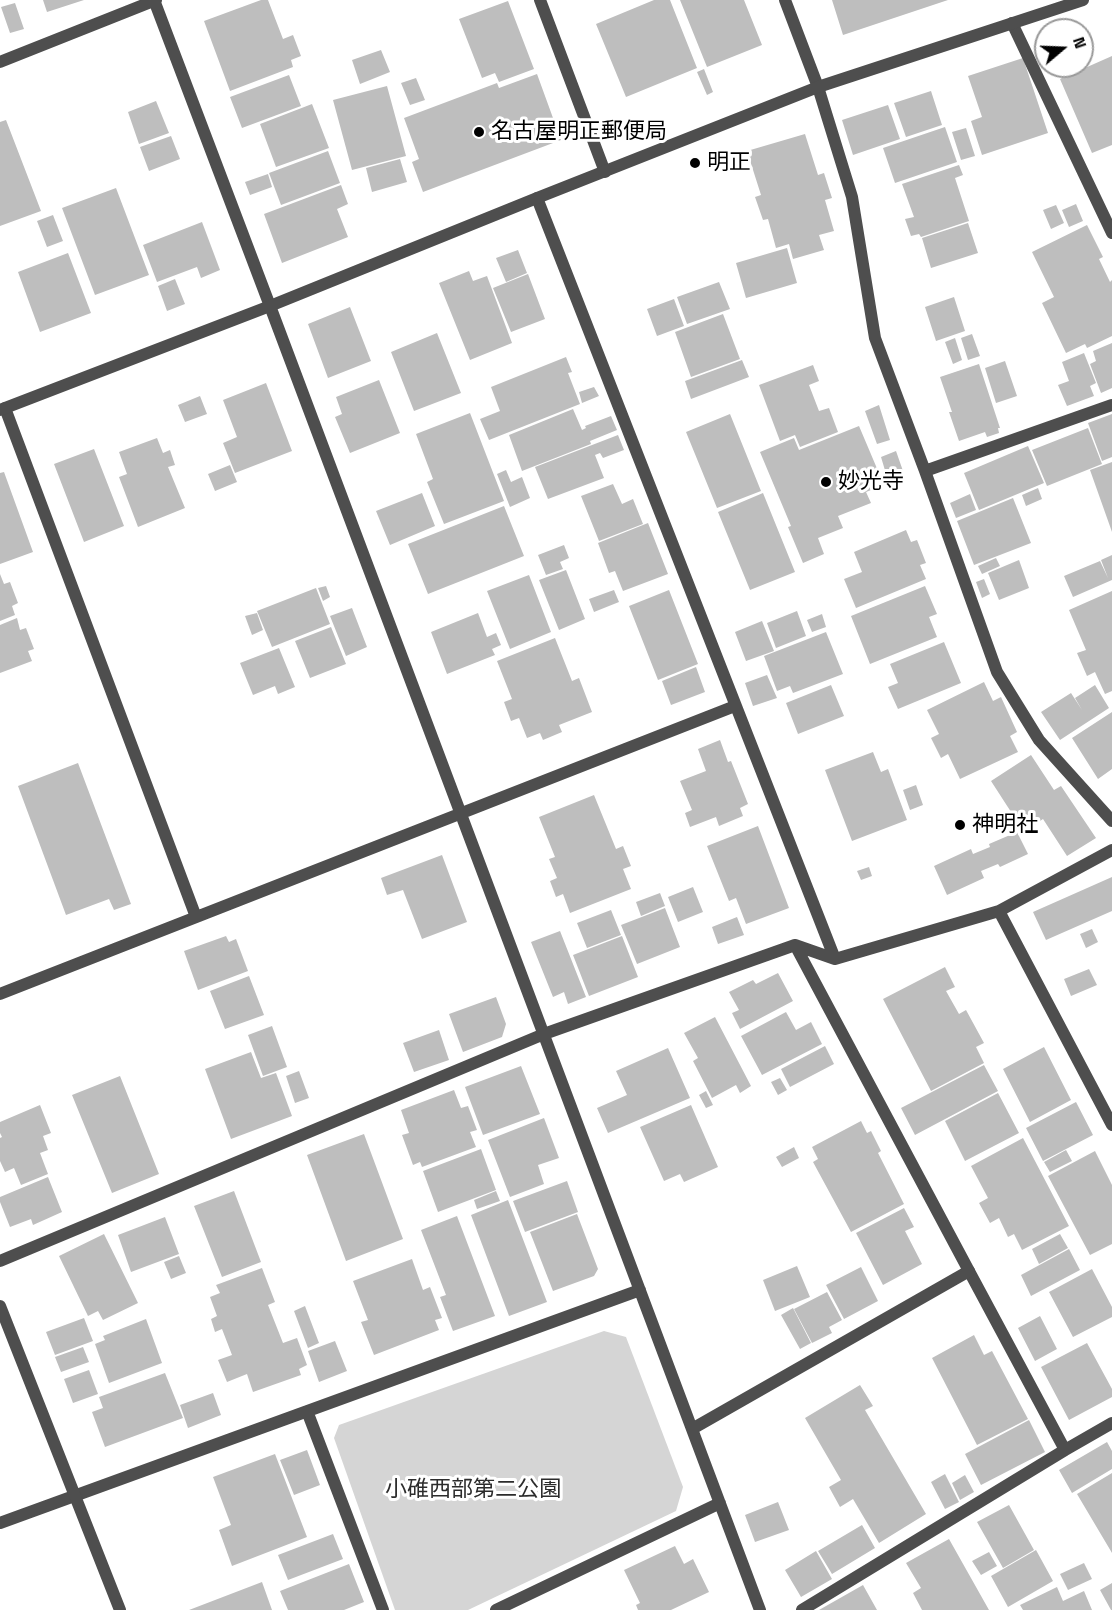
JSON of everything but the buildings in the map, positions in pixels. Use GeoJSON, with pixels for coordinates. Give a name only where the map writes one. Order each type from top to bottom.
{"type":"FeatureCollection","features":[{"type":"Feature","properties":{"kind":"street"},"geometry":{"type":"LineString","coordinates":[[0,62],[155,0],[760,1610]]}},
{"type":"Feature","properties":{"kind":"street"},"geometry":{"type":"LineString","coordinates":[[540,0],[605,172]]}},
{"type":"Feature","properties":{"kind":"street"},"geometry":{"type":"LineString","coordinates":[[785,0],[818,87],[852,197],[875,338],[997,672],[1039,740],[1112,821]]}},
{"type":"Feature","properties":{"kind":"street"},"geometry":{"type":"LineString","coordinates":[[196,917],[2,409],[270,306],[818,87],[1083,0]]}},
{"type":"Feature","properties":{"kind":"street"},"geometry":{"type":"LineString","coordinates":[[1012,23],[1112,233]]}},
{"type":"Feature","properties":{"kind":"street"},"geometry":{"type":"LineString","coordinates":[[537,198],[835,959]]}},
{"type":"Feature","properties":{"kind":"street"},"geometry":{"type":"LineString","coordinates":[[925,471],[1112,405]]}},
{"type":"Feature","properties":{"kind":"street"},"geometry":{"type":"LineString","coordinates":[[0,994],[735,706]]}},
{"type":"Feature","properties":{"kind":"street"},"geometry":{"type":"LineString","coordinates":[[0,1261],[544,1034],[795,945],[835,959],[999,912],[1112,850]]}},
{"type":"Feature","properties":{"kind":"street"},"geometry":{"type":"LineString","coordinates":[[999,912],[1112,1125]]}},
{"type":"Feature","properties":{"kind":"street"},"geometry":{"type":"LineString","coordinates":[[795,945],[1065,1450]]}},
{"type":"Feature","properties":{"kind":"street"},"geometry":{"type":"LineString","coordinates":[[692,1429],[969,1272]]}},
{"type":"Feature","properties":{"kind":"street"},"geometry":{"type":"LineString","coordinates":[[0,1522],[640,1290]]}},
{"type":"Feature","properties":{"kind":"street"},"geometry":{"type":"LineString","coordinates":[[0,1306],[120,1610]]}},
{"type":"Feature","properties":{"kind":"street"},"geometry":{"type":"LineString","coordinates":[[307,1411],[383,1610]]}},
{"type":"Feature","properties":{"kind":"street"},"geometry":{"type":"LineString","coordinates":[[802,1610],[1112,1423]]}},
{"type":"Feature","properties":{"kind":"street"},"geometry":{"type":"LineString","coordinates":[[496,1610],[720,1503]]}},
{"type":"Feature","properties":{"kind":"green space","name":"小碓西部第二公園"},"geometry":{"type":"Polygon","coordinates":[[[604,1331],[626,1337],[683,1487],[676,1511],[468,1610],[395,1610],[334,1438],[339,1425],[604,1331]]]}},
{"type":"Feature","properties":{"kind":"place","name":"名古屋明正郵便局"},"geometry":{"type":"Point","coordinates":[479,132]}},
{"type":"Feature","properties":{"kind":"place","name":"明正"},"geometry":{"type":"Point","coordinates":[695,163]}},
{"type":"Feature","properties":{"kind":"place","name":"妙光寺"},"geometry":{"type":"Point","coordinates":[826,482]}},
{"type":"Feature","properties":{"kind":"place","name":"神明社"},"geometry":{"type":"Point","coordinates":[960,825]}}]}
